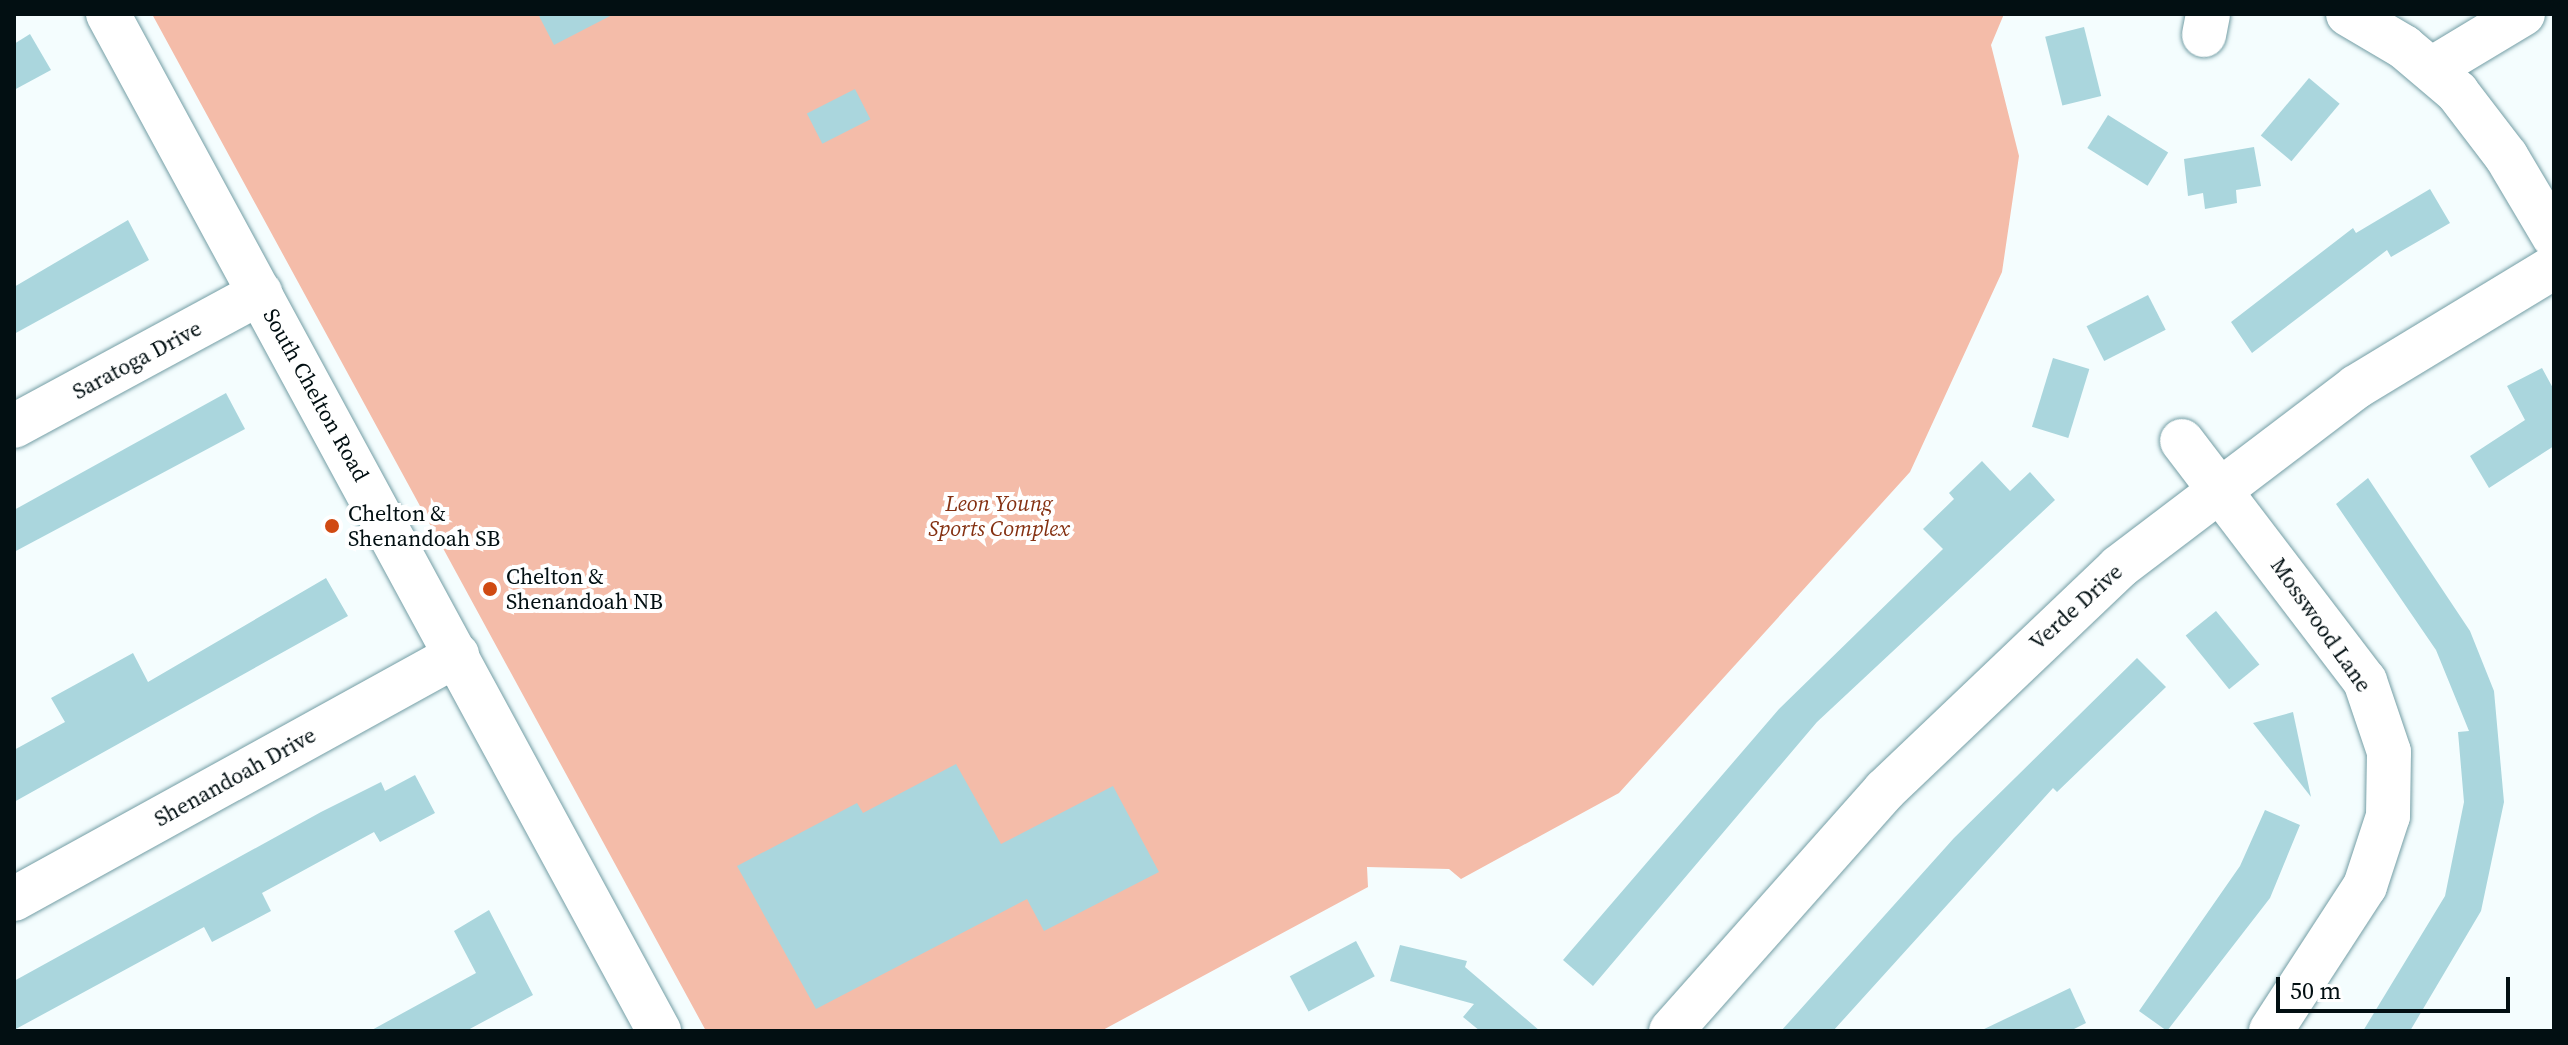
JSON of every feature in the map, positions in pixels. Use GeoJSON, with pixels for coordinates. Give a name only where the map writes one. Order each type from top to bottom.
{"type":"FeatureCollection","features":[{"type":"Feature","properties":{"kind":"street","name":"South Chelton Road"},"geometry":{"type":"LineString","coordinates":[[108,14],[457,655],[650,1028]]}},
{"type":"Feature","properties":{"kind":"street"},"geometry":{"type":"LineString","coordinates":[[2348,14],[2433,68],[2506,156],[2554,237]]}},
{"type":"Feature","properties":{"kind":"street"},"geometry":{"type":"LineString","coordinates":[[2433,68],[2523,14]]}},
{"type":"Feature","properties":{"kind":"street","name":"Verde Drive"},"geometry":{"type":"LineString","coordinates":[[1671,1031],[1936,737],[2119,567],[2220,487],[2356,387],[2554,267]]}},
{"type":"Feature","properties":{"kind":"street","name":"Saratoga Drive"},"geometry":{"type":"LineString","coordinates":[[14,426],[260,293]]}},
{"type":"Feature","properties":{"kind":"street","name":"Mosswood Lane"},"geometry":{"type":"LineString","coordinates":[[2182,441],[2365,681],[2389,752],[2388,816],[2365,886],[2271,1031]]}},
{"type":"Feature","properties":{"kind":"street","name":"Shenandoah Drive"},"geometry":{"type":"LineString","coordinates":[[14,899],[457,655]]}},
{"type":"Feature","properties":{"kind":"green space","name":"Leon Young Sports Complex"},"geometry":{"type":"Polygon","coordinates":[[[152,14],[2004,14],[1991,45],[2019,156],[2002,272],[1910,472],[1619,793],[1461,879],[1449,869],[1367,867],[1368,887],[1101,1031],[706,1031],[152,14]]]}},
{"type":"Feature","properties":{"kind":"building"},"geometry":{"type":"Polygon","coordinates":[[[538,14],[614,14],[554,45],[538,14]]]}},
{"type":"Feature","properties":{"kind":"building"},"geometry":{"type":"Polygon","coordinates":[[[2084,27],[2101,96],[2062,106],[2045,37],[2084,27]]]}},
{"type":"Feature","properties":{"kind":"building"},"geometry":{"type":"Polygon","coordinates":[[[30,34],[51,70],[14,90],[14,44],[30,34]]]}},
{"type":"Feature","properties":{"kind":"building"},"geometry":{"type":"Polygon","coordinates":[[[2309,78],[2340,104],[2291,161],[2261,135],[2309,78]]]}},
{"type":"Feature","properties":{"kind":"building"},"geometry":{"type":"Polygon","coordinates":[[[855,89],[870,119],[822,144],[807,114],[855,89]]]}},
{"type":"Feature","properties":{"kind":"building"},"geometry":{"type":"Polygon","coordinates":[[[2108,115],[2168,153],[2148,186],[2087,148],[2108,115]]]}},
{"type":"Feature","properties":{"kind":"building"},"geometry":{"type":"Polygon","coordinates":[[[2254,147],[2261,186],[2236,190],[2237,203],[2205,209],[2203,193],[2188,196],[2184,159],[2254,147]]]}},
{"type":"Feature","properties":{"kind":"building"},"geometry":{"type":"Polygon","coordinates":[[[2430,189],[2450,223],[2391,257],[2387,250],[2252,353],[2231,322],[2353,228],[2356,233],[2430,189]]]}},
{"type":"Feature","properties":{"kind":"building"},"geometry":{"type":"Polygon","coordinates":[[[128,220],[149,260],[14,334],[14,287],[128,220]]]}},
{"type":"Feature","properties":{"kind":"building"},"geometry":{"type":"Polygon","coordinates":[[[2148,295],[2166,330],[2104,361],[2087,326],[2148,295]]]}},
{"type":"Feature","properties":{"kind":"building"},"geometry":{"type":"Polygon","coordinates":[[[2053,358],[2089,369],[2068,438],[2032,427],[2053,358]]]}},
{"type":"Feature","properties":{"kind":"building"},"geometry":{"type":"Polygon","coordinates":[[[2542,368],[2554,390],[2554,446],[2489,488],[2470,456],[2525,420],[2507,386],[2542,368]]]}},
{"type":"Feature","properties":{"kind":"building"},"geometry":{"type":"Polygon","coordinates":[[[226,393],[245,429],[14,552],[14,510],[226,393]]]}},
{"type":"Feature","properties":{"kind":"building"},"geometry":{"type":"Polygon","coordinates":[[[1982,461],[2010,491],[2030,472],[2055,500],[1817,722],[1593,986],[1563,960],[1779,709],[1943,549],[1923,529],[1954,499],[1949,493],[1982,461]]]}},
{"type":"Feature","properties":{"kind":"building"},"geometry":{"type":"Polygon","coordinates":[[[2368,478],[2470,631],[2494,691],[2504,802],[2481,911],[2410,1031],[2363,1031],[2445,896],[2464,802],[2458,732],[2469,731],[2436,650],[2336,504],[2368,478]]]}},
{"type":"Feature","properties":{"kind":"building"},"geometry":{"type":"Polygon","coordinates":[[[326,578],[348,616],[14,802],[14,750],[65,722],[51,698],[133,653],[148,682],[326,578]]]}},
{"type":"Feature","properties":{"kind":"building"},"geometry":{"type":"Polygon","coordinates":[[[2216,611],[2259,665],[2229,689],[2186,636],[2216,611]]]}},
{"type":"Feature","properties":{"kind":"building"},"geometry":{"type":"Polygon","coordinates":[[[2137,658],[2166,687],[2057,792],[2053,788],[1833,1031],[1781,1031],[1954,838],[2137,658]]]}},
{"type":"Feature","properties":{"kind":"building"},"geometry":{"type":"Polygon","coordinates":[[[2293,712],[2311,797],[2253,723],[2293,712]]]}},
{"type":"Feature","properties":{"kind":"building"},"geometry":{"type":"Polygon","coordinates":[[[956,764],[1001,844],[1113,786],[1159,872],[1044,931],[1027,899],[816,1009],[737,866],[857,803],[863,813],[956,764]]]}},
{"type":"Feature","properties":{"kind":"building"},"geometry":{"type":"Polygon","coordinates":[[[415,775],[435,813],[380,842],[374,832],[262,893],[271,911],[212,942],[204,927],[14,1030],[14,981],[321,812],[381,782],[385,791],[415,775]]]}},
{"type":"Feature","properties":{"kind":"building"},"geometry":{"type":"Polygon","coordinates":[[[2265,810],[2300,825],[2270,898],[2167,1031],[2139,1011],[2240,866],[2265,810]]]}},
{"type":"Feature","properties":{"kind":"building"},"geometry":{"type":"Polygon","coordinates":[[[489,910],[533,995],[466,1031],[370,1031],[476,973],[454,931],[489,910]]]}},
{"type":"Feature","properties":{"kind":"building"},"geometry":{"type":"Polygon","coordinates":[[[1356,941],[1375,976],[1309,1012],[1290,976],[1356,941]]]}},
{"type":"Feature","properties":{"kind":"building"},"geometry":{"type":"Polygon","coordinates":[[[1400,945],[1467,961],[1465,967],[1540,1031],[1480,1031],[1463,1017],[1474,1004],[1390,981],[1400,945]]]}},
{"type":"Feature","properties":{"kind":"building"},"geometry":{"type":"Polygon","coordinates":[[[2070,988],[2086,1023],[2070,1031],[1980,1031],[2070,988]]]}},
{"type":"Feature","properties":{"kind":"place","name":"Chelton & Shenandoah SB"},"geometry":{"type":"Point","coordinates":[332,526]}},
{"type":"Feature","properties":{"kind":"place","name":"Chelton & Shenandoah NB"},"geometry":{"type":"Point","coordinates":[490,589]}}]}
